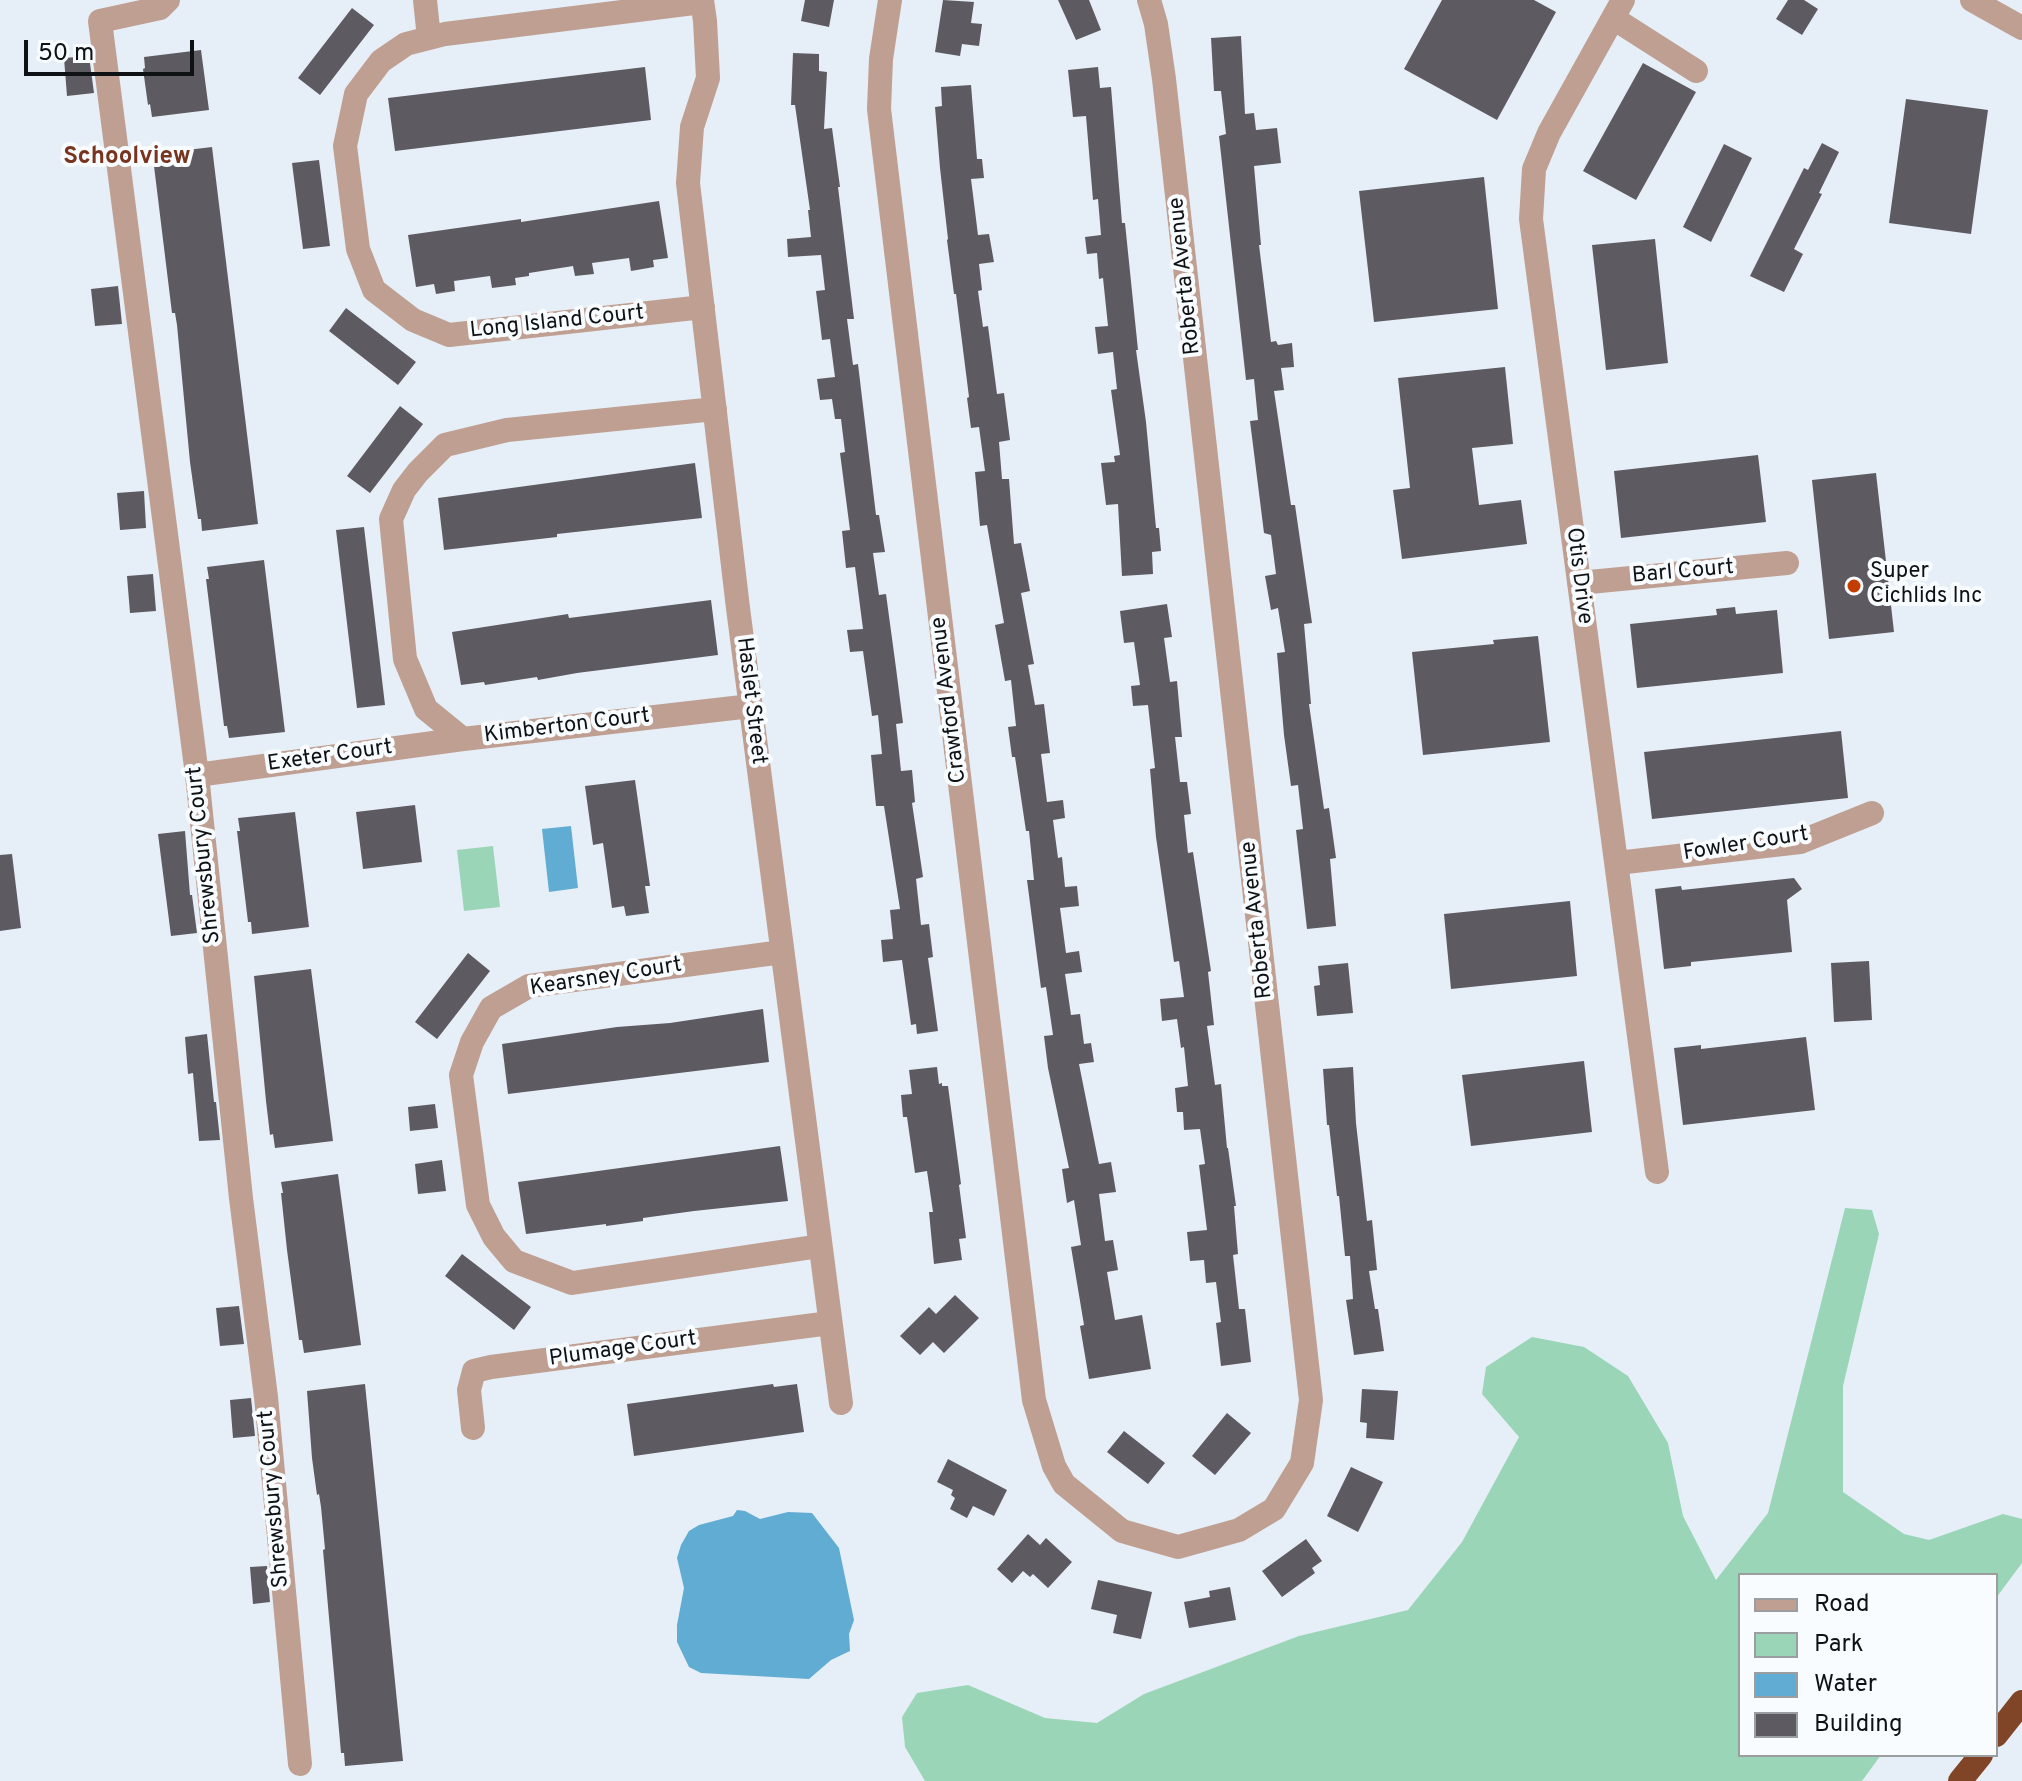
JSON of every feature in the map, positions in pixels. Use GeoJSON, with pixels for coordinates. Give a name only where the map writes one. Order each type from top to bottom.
{"type":"FeatureCollection","features":[{"type":"Feature","properties":{"kind":"highway"},"geometry":{"type":"LineString","coordinates":[[1998,1732],[2022,1702]]}},
{"type":"Feature","properties":{"kind":"highway"},"geometry":{"type":"LineString","coordinates":[[1960,1781],[1979,1757]]}},
{"type":"Feature","properties":{"kind":"street","name":"Shrewsbury Court"},"geometry":{"type":"LineString","coordinates":[[168,0],[160,8],[100,21],[197,775],[241,1198],[266,1397],[300,1764]]}},
{"type":"Feature","properties":{"kind":"street"},"geometry":{"type":"LineString","coordinates":[[425,0],[429,38]]}},
{"type":"Feature","properties":{"kind":"street","name":"Crawford Avenue"},"geometry":{"type":"LineString","coordinates":[[890,0],[881,59],[879,109],[1034,1400]]}},
{"type":"Feature","properties":{"kind":"street","name":"Roberta Avenue"},"geometry":{"type":"LineString","coordinates":[[1034,1400],[1054,1466],[1064,1484],[1122,1531],[1178,1547],[1239,1530],[1274,1509],[1302,1463],[1311,1400],[1164,79],[1156,24],[1149,0]]}},
{"type":"Feature","properties":{"kind":"street"},"geometry":{"type":"LineString","coordinates":[[1972,0],[2022,28]]}},
{"type":"Feature","properties":{"kind":"street","name":"Long Island Court"},"geometry":{"type":"LineString","coordinates":[[702,1],[445,34],[406,44],[381,61],[356,94],[345,146],[358,249],[374,290],[413,320],[449,335],[703,307]]}},
{"type":"Feature","properties":{"kind":"street","name":"Haslet Street"},"geometry":{"type":"LineString","coordinates":[[702,1],[708,78],[692,127],[688,183],[751,706],[841,1403]]}},
{"type":"Feature","properties":{"kind":"street"},"geometry":{"type":"LineString","coordinates":[[1618,9],[1696,71]]}},
{"type":"Feature","properties":{"kind":"street","name":"Otis Drive"},"geometry":{"type":"LineString","coordinates":[[1618,9],[1549,133],[1534,169],[1531,219],[1657,1172]]}},
{"type":"Feature","properties":{"kind":"street","name":"Kimberton Court"},"geometry":{"type":"LineString","coordinates":[[715,409],[507,430],[445,445],[404,490],[391,519],[405,659],[426,709],[463,739],[751,706]]}},
{"type":"Feature","properties":{"kind":"street","name":"Barl Court"},"geometry":{"type":"LineString","coordinates":[[1579,583],[1787,563]]}},
{"type":"Feature","properties":{"kind":"street","name":"Exeter Court"},"geometry":{"type":"LineString","coordinates":[[197,775],[463,739]]}},
{"type":"Feature","properties":{"kind":"street","name":"Fowler Court"},"geometry":{"type":"LineString","coordinates":[[1617,863],[1800,842],[1872,813]]}},
{"type":"Feature","properties":{"kind":"street","name":"Kearsney Court"},"geometry":{"type":"LineString","coordinates":[[782,952],[529,986],[491,1008],[472,1042],[461,1075],[474,1176],[478,1205],[494,1237],[514,1261],[572,1283],[820,1246]]}},
{"type":"Feature","properties":{"kind":"street","name":"Plumage Court"},"geometry":{"type":"LineString","coordinates":[[473,1428],[469,1390],[474,1371],[830,1323]]}},
{"type":"Feature","properties":{"kind":"green space"},"geometry":{"type":"Polygon","coordinates":[[[493,846],[500,907],[464,911],[457,850],[493,846]]]}},
{"type":"Feature","properties":{"kind":"green space"},"geometry":{"type":"Polygon","coordinates":[[[1845,1208],[1872,1210],[1879,1234],[1843,1386],[1843,1492],[1904,1534],[1929,1540],[2003,1514],[2022,1519],[2022,1563],[1998,1595],[1998,1573],[1738,1573],[1738,1757],[1880,1757],[1862,1781],[925,1781],[905,1747],[902,1717],[917,1693],[968,1685],[1045,1718],[1097,1723],[1144,1694],[1299,1636],[1408,1610],[1462,1542],[1519,1437],[1482,1394],[1486,1367],[1532,1337],[1584,1347],[1628,1376],[1668,1443],[1683,1516],[1716,1580],[1768,1513],[1845,1208]]]}},
{"type":"Feature","properties":{"kind":"water"},"geometry":{"type":"Polygon","coordinates":[[[571,826],[578,888],[549,892],[542,829],[571,826]]]}},
{"type":"Feature","properties":{"kind":"water"},"geometry":{"type":"Polygon","coordinates":[[[737,1510],[760,1519],[788,1512],[812,1513],[839,1548],[854,1620],[849,1634],[850,1651],[831,1660],[809,1679],[701,1673],[689,1667],[677,1642],[684,1588],[677,1558],[681,1545],[689,1531],[699,1525],[733,1516],[737,1510]]]}},
{"type":"Feature","properties":{"kind":"building"},"geometry":{"type":"Polygon","coordinates":[[[805,0],[834,0],[829,27],[801,21],[805,0]]]}},
{"type":"Feature","properties":{"kind":"building"},"geometry":{"type":"Polygon","coordinates":[[[943,0],[974,2],[971,23],[982,24],[979,46],[962,44],[960,56],[935,52],[943,0]]]}},
{"type":"Feature","properties":{"kind":"building"},"geometry":{"type":"Polygon","coordinates":[[[1058,0],[1089,0],[1101,30],[1076,40],[1058,0]]]}},
{"type":"Feature","properties":{"kind":"building"},"geometry":{"type":"Polygon","coordinates":[[[1442,0],[1534,0],[1556,12],[1497,120],[1404,69],[1442,0]]]}},
{"type":"Feature","properties":{"kind":"building"},"geometry":{"type":"Polygon","coordinates":[[[1788,0],[1804,0],[1818,9],[1802,35],[1776,19],[1788,0]]]}},
{"type":"Feature","properties":{"kind":"building"},"geometry":{"type":"Polygon","coordinates":[[[352,8],[374,25],[320,95],[298,78],[352,8]]]}},
{"type":"Feature","properties":{"kind":"building"},"geometry":{"type":"Polygon","coordinates":[[[1241,36],[1245,114],[1254,113],[1256,130],[1277,128],[1281,163],[1254,166],[1259,245],[1271,342],[1276,341],[1278,345],[1292,343],[1294,367],[1281,368],[1284,390],[1274,391],[1312,623],[1304,624],[1309,704],[1324,809],[1329,808],[1336,858],[1330,859],[1336,926],[1307,929],[1296,830],[1303,829],[1298,785],[1291,786],[1277,653],[1285,652],[1278,608],[1271,610],[1265,576],[1276,574],[1271,535],[1264,533],[1250,421],[1258,420],[1254,379],[1246,380],[1219,136],[1226,134],[1221,91],[1214,91],[1211,38],[1241,36]]]}},
{"type":"Feature","properties":{"kind":"building"},"geometry":{"type":"Polygon","coordinates":[[[201,50],[209,110],[152,117],[143,69],[144,57],[201,50]]]}},
{"type":"Feature","properties":{"kind":"building"},"geometry":{"type":"Polygon","coordinates":[[[793,53],[819,54],[819,71],[827,72],[824,129],[832,128],[854,319],[847,319],[853,365],[858,364],[876,515],[879,515],[885,552],[873,553],[879,595],[886,594],[896,668],[903,723],[896,724],[901,771],[912,770],[915,802],[912,803],[923,877],[916,879],[921,925],[929,924],[933,957],[928,958],[938,1031],[917,1034],[916,1024],[911,1025],[902,960],[883,962],[881,940],[893,939],[890,910],[900,909],[884,806],[876,806],[871,755],[882,754],[878,715],[872,716],[863,651],[850,652],[847,630],[863,629],[855,567],[846,568],[842,531],[850,530],[840,453],[845,452],[841,419],[835,419],[832,399],[820,400],[817,379],[835,377],[830,339],[822,340],[816,291],[825,290],[821,255],[788,257],[787,239],[811,237],[795,105],[791,105],[793,53]]]}},
{"type":"Feature","properties":{"kind":"building"},"geometry":{"type":"Polygon","coordinates":[[[89,56],[94,93],[67,96],[64,58],[89,56]]]}},
{"type":"Feature","properties":{"kind":"building"},"geometry":{"type":"Polygon","coordinates":[[[1643,63],[1696,92],[1636,200],[1583,171],[1643,63]]]}},
{"type":"Feature","properties":{"kind":"building"},"geometry":{"type":"Polygon","coordinates":[[[645,67],[651,120],[395,151],[388,98],[645,67]]]}},
{"type":"Feature","properties":{"kind":"building"},"geometry":{"type":"Polygon","coordinates":[[[1098,67],[1100,88],[1111,87],[1122,223],[1125,223],[1156,528],[1159,528],[1161,551],[1152,552],[1153,574],[1122,576],[1118,504],[1106,505],[1101,463],[1115,462],[1114,456],[1120,455],[1111,390],[1117,389],[1113,352],[1098,354],[1095,327],[1108,326],[1103,278],[1099,279],[1097,253],[1087,254],[1085,237],[1101,235],[1098,199],[1093,200],[1086,116],[1073,117],[1068,70],[1098,67]]]}},
{"type":"Feature","properties":{"kind":"building"},"geometry":{"type":"Polygon","coordinates":[[[971,85],[977,159],[982,159],[984,178],[971,179],[978,235],[989,234],[994,262],[979,264],[982,290],[978,291],[983,327],[988,326],[997,394],[1004,393],[1010,440],[999,442],[1002,479],[1009,479],[1014,544],[1021,543],[1030,591],[1021,593],[1034,664],[1028,665],[1035,705],[1044,704],[1050,753],[1041,754],[1047,802],[1063,800],[1065,818],[1053,820],[1058,858],[1062,857],[1065,887],[1077,886],[1079,906],[1060,908],[1066,953],[1079,951],[1082,972],[1065,974],[1071,1015],[1080,1014],[1084,1044],[1091,1043],[1094,1062],[1079,1064],[1099,1164],[1111,1162],[1116,1192],[1099,1194],[1105,1241],[1113,1240],[1118,1270],[1107,1272],[1115,1320],[1142,1315],[1151,1369],[1089,1379],[1071,1247],[1081,1245],[1074,1200],[1067,1203],[1062,1169],[1069,1168],[1048,1068],[1044,1036],[1053,1035],[1046,987],[1041,988],[1027,880],[1034,880],[1029,831],[1026,831],[1008,727],[1016,726],[1011,680],[1005,681],[995,625],[1004,623],[987,525],[980,526],[975,472],[985,471],[979,427],[971,428],[940,168],[935,107],[942,106],[941,87],[971,85]]]}},
{"type":"Feature","properties":{"kind":"building"},"geometry":{"type":"Polygon","coordinates":[[[1906,99],[1988,110],[1971,234],[1889,223],[1906,99]]]}},
{"type":"Feature","properties":{"kind":"building"},"geometry":{"type":"Polygon","coordinates":[[[1822,143],[1839,152],[1794,249],[1803,254],[1784,292],[1750,276],[1804,168],[1808,170],[1822,143]]]}},
{"type":"Feature","properties":{"kind":"building"},"geometry":{"type":"Polygon","coordinates":[[[1724,144],[1752,158],[1711,242],[1683,227],[1724,144]]]}},
{"type":"Feature","properties":{"kind":"building"},"geometry":{"type":"Polygon","coordinates":[[[212,147],[258,524],[202,531],[190,462],[177,325],[175,313],[172,313],[154,154],[212,147]]]}},
{"type":"Feature","properties":{"kind":"building"},"geometry":{"type":"Polygon","coordinates":[[[319,160],[330,246],[303,249],[292,163],[319,160]]]}},
{"type":"Feature","properties":{"kind":"building"},"geometry":{"type":"Polygon","coordinates":[[[1484,177],[1498,309],[1374,322],[1359,191],[1484,177]]]}},
{"type":"Feature","properties":{"kind":"building"},"geometry":{"type":"Polygon","coordinates":[[[659,201],[668,258],[653,260],[654,267],[631,271],[629,258],[592,263],[594,274],[575,276],[573,266],[529,273],[529,276],[515,278],[516,285],[492,288],[490,276],[454,281],[455,291],[436,294],[434,284],[416,287],[408,235],[659,201]]]}},
{"type":"Feature","properties":{"kind":"building"},"geometry":{"type":"Polygon","coordinates":[[[1655,239],[1668,363],[1606,370],[1592,245],[1655,239]]]}},
{"type":"Feature","properties":{"kind":"building"},"geometry":{"type":"Polygon","coordinates":[[[118,286],[122,324],[95,326],[91,289],[118,286]]]}},
{"type":"Feature","properties":{"kind":"building"},"geometry":{"type":"Polygon","coordinates":[[[346,308],[416,362],[398,385],[329,331],[346,308]]]}},
{"type":"Feature","properties":{"kind":"building"},"geometry":{"type":"Polygon","coordinates":[[[1505,367],[1513,444],[1472,448],[1479,505],[1521,500],[1527,544],[1402,559],[1393,490],[1410,488],[1398,378],[1505,367]]]}},
{"type":"Feature","properties":{"kind":"building"},"geometry":{"type":"Polygon","coordinates":[[[400,406],[423,424],[370,493],[347,476],[400,406]]]}},
{"type":"Feature","properties":{"kind":"building"},"geometry":{"type":"Polygon","coordinates":[[[1758,455],[1766,522],[1621,538],[1614,471],[1758,455]]]}},
{"type":"Feature","properties":{"kind":"building"},"geometry":{"type":"Polygon","coordinates":[[[695,463],[702,518],[444,550],[438,498],[695,463]]]}},
{"type":"Feature","properties":{"kind":"building"},"geometry":{"type":"Polygon","coordinates":[[[1876,473],[1894,632],[1829,639],[1812,480],[1876,473]]]}},
{"type":"Feature","properties":{"kind":"building"},"geometry":{"type":"Polygon","coordinates":[[[144,491],[146,528],[120,530],[117,493],[144,491]]]}},
{"type":"Feature","properties":{"kind":"building"},"geometry":{"type":"Polygon","coordinates":[[[364,527],[385,705],[357,708],[336,530],[364,527]]]}},
{"type":"Feature","properties":{"kind":"building"},"geometry":{"type":"Polygon","coordinates":[[[264,560],[285,732],[229,738],[227,726],[224,726],[207,567],[264,560]]]}},
{"type":"Feature","properties":{"kind":"building"},"geometry":{"type":"Polygon","coordinates":[[[153,574],[156,611],[130,613],[127,576],[153,574]]]}},
{"type":"Feature","properties":{"kind":"building"},"geometry":{"type":"Polygon","coordinates":[[[711,600],[718,655],[538,680],[537,677],[485,685],[484,682],[461,685],[452,632],[568,614],[569,618],[711,600]]]}},
{"type":"Feature","properties":{"kind":"building"},"geometry":{"type":"Polygon","coordinates":[[[1167,604],[1172,637],[1164,638],[1170,682],[1177,681],[1182,737],[1175,737],[1180,782],[1187,782],[1191,814],[1184,815],[1188,853],[1193,852],[1211,971],[1208,972],[1214,1025],[1207,1026],[1215,1085],[1221,1084],[1236,1206],[1238,1254],[1233,1255],[1239,1309],[1245,1309],[1251,1362],[1221,1366],[1216,1323],[1221,1322],[1216,1282],[1206,1283],[1204,1260],[1190,1261],[1187,1232],[1207,1230],[1199,1165],[1205,1164],[1200,1129],[1184,1130],[1183,1112],[1177,1112],[1175,1088],[1188,1086],[1177,1019],[1162,1021],[1160,999],[1184,997],[1179,961],[1174,962],[1156,837],[1150,769],[1155,768],[1148,705],[1133,706],[1131,686],[1140,685],[1134,642],[1124,643],[1120,611],[1167,604]]]}},
{"type":"Feature","properties":{"kind":"building"},"geometry":{"type":"Polygon","coordinates":[[[1735,607],[1736,614],[1777,610],[1783,673],[1637,688],[1630,624],[1717,615],[1716,609],[1735,607]]]}},
{"type":"Feature","properties":{"kind":"building"},"geometry":{"type":"Polygon","coordinates":[[[1538,636],[1550,742],[1423,755],[1412,652],[1538,636]]]}},
{"type":"Feature","properties":{"kind":"building"},"geometry":{"type":"Polygon","coordinates":[[[1841,731],[1848,798],[1652,819],[1644,752],[1841,731]]]}},
{"type":"Feature","properties":{"kind":"building"},"geometry":{"type":"Polygon","coordinates":[[[635,780],[650,886],[645,886],[649,913],[626,916],[624,906],[612,908],[603,843],[593,845],[585,786],[635,780]]]}},
{"type":"Feature","properties":{"kind":"building"},"geometry":{"type":"Polygon","coordinates":[[[415,805],[422,862],[363,869],[356,812],[415,805]]]}},
{"type":"Feature","properties":{"kind":"building"},"geometry":{"type":"Polygon","coordinates":[[[295,812],[309,927],[252,934],[237,831],[240,831],[238,818],[295,812]]]}},
{"type":"Feature","properties":{"kind":"building"},"geometry":{"type":"Polygon","coordinates":[[[185,831],[190,895],[197,933],[171,936],[158,834],[185,831]]]}},
{"type":"Feature","properties":{"kind":"building"},"geometry":{"type":"Polygon","coordinates":[[[12,854],[21,928],[0,931],[0,855],[12,854]]]}},
{"type":"Feature","properties":{"kind":"building"},"geometry":{"type":"Polygon","coordinates":[[[1794,878],[1802,889],[1787,900],[1792,952],[1691,962],[1691,966],[1664,969],[1655,889],[1681,886],[1682,890],[1794,878]]]}},
{"type":"Feature","properties":{"kind":"building"},"geometry":{"type":"Polygon","coordinates":[[[1570,901],[1577,976],[1451,989],[1444,914],[1570,901]]]}},
{"type":"Feature","properties":{"kind":"building"},"geometry":{"type":"Polygon","coordinates":[[[468,953],[490,971],[437,1039],[415,1022],[468,953]]]}},
{"type":"Feature","properties":{"kind":"building"},"geometry":{"type":"Polygon","coordinates":[[[1869,961],[1872,1020],[1834,1022],[1831,963],[1869,961]]]}},
{"type":"Feature","properties":{"kind":"building"},"geometry":{"type":"Polygon","coordinates":[[[1348,963],[1353,1013],[1317,1016],[1314,986],[1320,985],[1318,966],[1348,963]]]}},
{"type":"Feature","properties":{"kind":"building"},"geometry":{"type":"Polygon","coordinates":[[[311,969],[333,1141],[275,1148],[273,1134],[270,1135],[254,976],[311,969]]]}},
{"type":"Feature","properties":{"kind":"building"},"geometry":{"type":"Polygon","coordinates":[[[763,1009],[769,1062],[508,1094],[502,1044],[763,1009]]]}},
{"type":"Feature","properties":{"kind":"building"},"geometry":{"type":"Polygon","coordinates":[[[207,1034],[220,1140],[199,1141],[193,1073],[188,1074],[185,1037],[207,1034]]]}},
{"type":"Feature","properties":{"kind":"building"},"geometry":{"type":"Polygon","coordinates":[[[1806,1037],[1815,1110],[1683,1125],[1674,1048],[1701,1045],[1701,1049],[1806,1037]]]}},
{"type":"Feature","properties":{"kind":"building"},"geometry":{"type":"Polygon","coordinates":[[[1584,1061],[1592,1132],[1471,1146],[1462,1075],[1584,1061]]]}},
{"type":"Feature","properties":{"kind":"building"},"geometry":{"type":"Polygon","coordinates":[[[937,1067],[939,1084],[948,1086],[966,1238],[959,1239],[962,1260],[934,1264],[929,1212],[933,1212],[927,1171],[915,1173],[901,1095],[912,1094],[909,1070],[937,1067]]]}},
{"type":"Feature","properties":{"kind":"building"},"geometry":{"type":"Polygon","coordinates":[[[1353,1067],[1367,1221],[1372,1220],[1377,1270],[1369,1271],[1384,1351],[1354,1355],[1346,1300],[1353,1299],[1350,1256],[1345,1256],[1327,1125],[1323,1069],[1353,1067]]]}},
{"type":"Feature","properties":{"kind":"building"},"geometry":{"type":"Polygon","coordinates":[[[435,1104],[438,1128],[410,1131],[408,1107],[435,1104]]]}},
{"type":"Feature","properties":{"kind":"building"},"geometry":{"type":"Polygon","coordinates":[[[780,1146],[788,1201],[526,1234],[518,1182],[780,1146]]]}},
{"type":"Feature","properties":{"kind":"building"},"geometry":{"type":"Polygon","coordinates":[[[442,1160],[446,1191],[418,1194],[415,1164],[442,1160]]]}},
{"type":"Feature","properties":{"kind":"building"},"geometry":{"type":"Polygon","coordinates":[[[338,1174],[361,1345],[304,1353],[302,1340],[299,1340],[281,1182],[338,1174]]]}},
{"type":"Feature","properties":{"kind":"building"},"geometry":{"type":"Polygon","coordinates":[[[462,1254],[531,1307],[514,1330],[445,1276],[462,1254]]]}},
{"type":"Feature","properties":{"kind":"building"},"geometry":{"type":"Polygon","coordinates":[[[955,1295],[979,1318],[944,1353],[933,1342],[920,1355],[900,1336],[929,1307],[936,1314],[955,1295]]]}},
{"type":"Feature","properties":{"kind":"building"},"geometry":{"type":"Polygon","coordinates":[[[239,1306],[244,1344],[220,1346],[216,1308],[239,1306]]]}},
{"type":"Feature","properties":{"kind":"building"},"geometry":{"type":"Polygon","coordinates":[[[365,1384],[403,1761],[345,1766],[344,1753],[341,1753],[325,1549],[312,1458],[307,1391],[365,1384]]]}},
{"type":"Feature","properties":{"kind":"building"},"geometry":{"type":"Polygon","coordinates":[[[773,1384],[774,1387],[797,1384],[804,1432],[634,1456],[627,1404],[773,1384]]]}},
{"type":"Feature","properties":{"kind":"building"},"geometry":{"type":"Polygon","coordinates":[[[1362,1389],[1398,1391],[1394,1440],[1366,1438],[1367,1423],[1360,1422],[1362,1389]]]}},
{"type":"Feature","properties":{"kind":"building"},"geometry":{"type":"Polygon","coordinates":[[[251,1398],[255,1436],[233,1438],[230,1400],[251,1398]]]}},
{"type":"Feature","properties":{"kind":"building"},"geometry":{"type":"Polygon","coordinates":[[[1227,1413],[1251,1433],[1215,1475],[1192,1456],[1227,1413]]]}},
{"type":"Feature","properties":{"kind":"building"},"geometry":{"type":"Polygon","coordinates":[[[1124,1431],[1165,1463],[1148,1484],[1107,1452],[1124,1431]]]}},
{"type":"Feature","properties":{"kind":"building"},"geometry":{"type":"Polygon","coordinates":[[[948,1459],[1007,1490],[994,1516],[973,1506],[967,1518],[950,1509],[955,1498],[951,1495],[953,1490],[937,1482],[948,1459]]]}},
{"type":"Feature","properties":{"kind":"building"},"geometry":{"type":"Polygon","coordinates":[[[1351,1467],[1383,1482],[1358,1532],[1327,1516],[1351,1467]]]}},
{"type":"Feature","properties":{"kind":"building"},"geometry":{"type":"Polygon","coordinates":[[[1028,1534],[1040,1545],[1046,1538],[1072,1562],[1048,1588],[1033,1574],[1030,1577],[1023,1571],[1012,1583],[997,1569],[1028,1534]]]}},
{"type":"Feature","properties":{"kind":"building"},"geometry":{"type":"Polygon","coordinates":[[[1306,1539],[1322,1561],[1312,1568],[1315,1573],[1282,1597],[1262,1571],[1306,1539]]]}},
{"type":"Feature","properties":{"kind":"building"},"geometry":{"type":"Polygon","coordinates":[[[267,1566],[270,1602],[253,1604],[250,1567],[267,1566]]]}},
{"type":"Feature","properties":{"kind":"building"},"geometry":{"type":"Polygon","coordinates":[[[1098,1580],[1152,1592],[1141,1639],[1113,1633],[1117,1615],[1091,1609],[1098,1580]]]}},
{"type":"Feature","properties":{"kind":"building"},"geometry":{"type":"Polygon","coordinates":[[[1230,1587],[1236,1620],[1189,1628],[1184,1602],[1210,1597],[1209,1591],[1230,1587]]]}},
{"type":"Feature","properties":{"kind":"place","name":"Super Cichlids Inc"},"geometry":{"type":"Point","coordinates":[1854,586]}},
{"type":"Feature","properties":{"kind":"district","name":"Schoolview"},"geometry":{"type":"Point","coordinates":[127,158]}}]}
